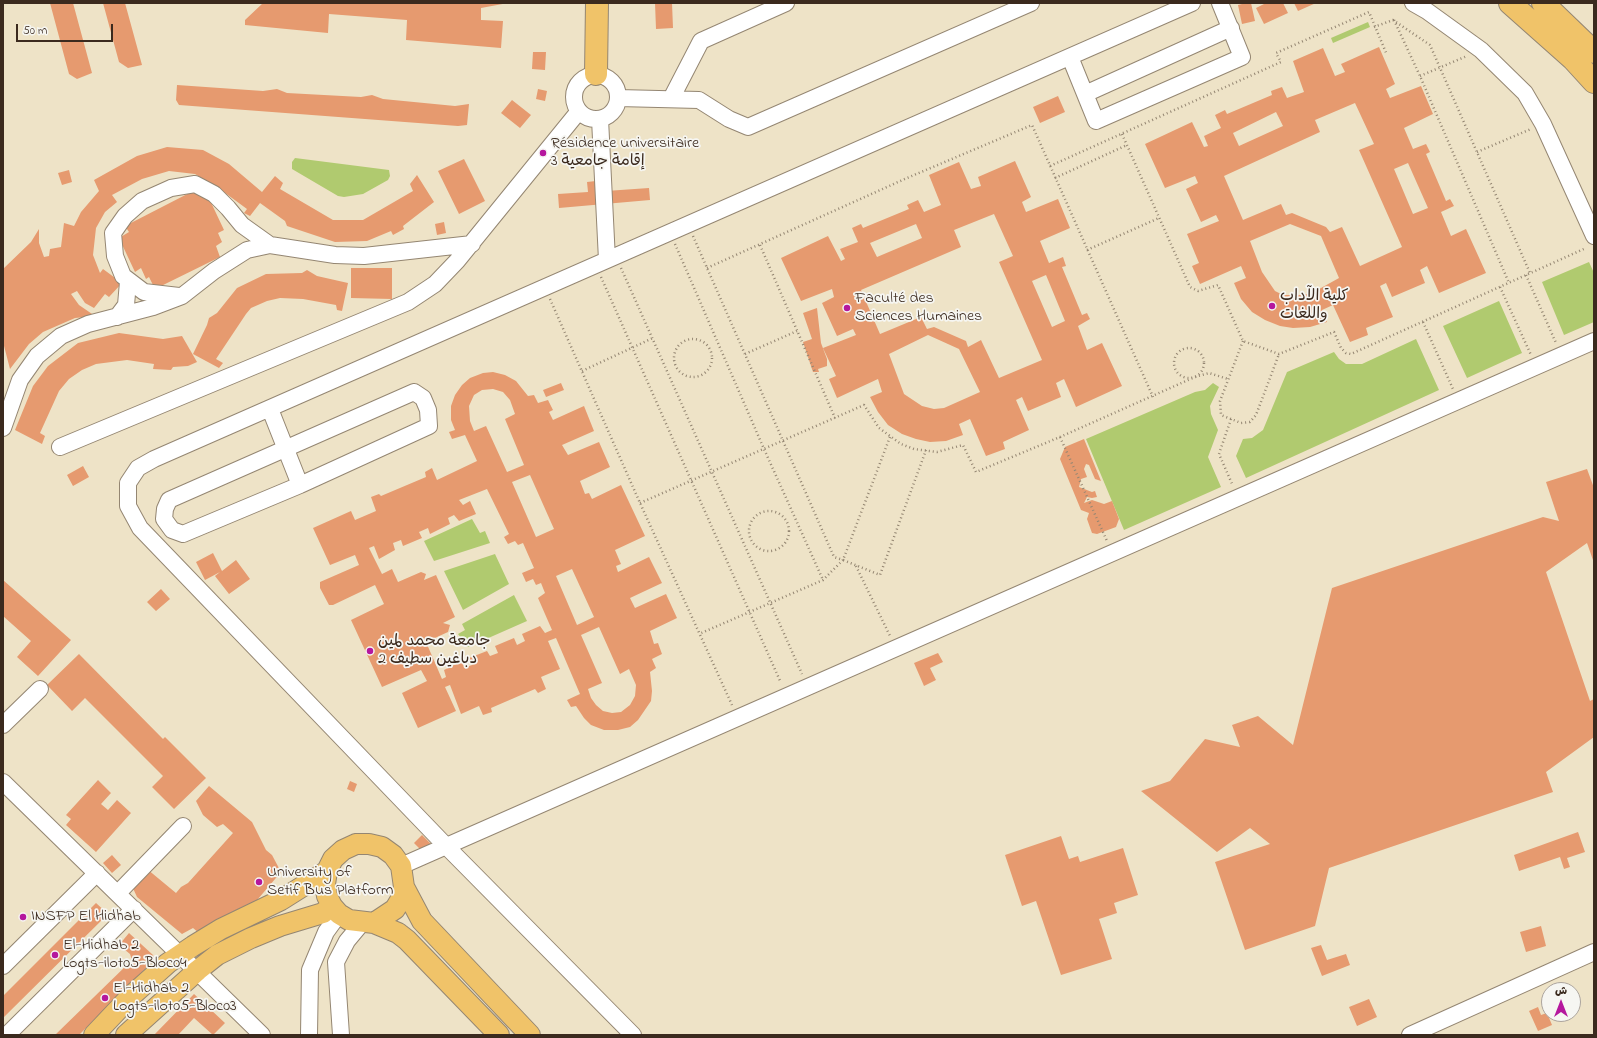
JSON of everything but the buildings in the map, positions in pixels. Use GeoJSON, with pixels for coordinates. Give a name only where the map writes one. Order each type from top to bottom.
{"type":"FeatureCollection","features":[{"type":"Feature","properties":{"kind":"highway"},"geometry":{"type":"LineString","coordinates":[[596,3],[596,74]]}},
{"type":"Feature","properties":{"kind":"highway"},"geometry":{"type":"LineString","coordinates":[[1510,3],[1573,59],[1594,82]]}},
{"type":"Feature","properties":{"kind":"highway"},"geometry":{"type":"LineString","coordinates":[[1543,3],[1594,52]]}},
{"type":"Feature","properties":{"kind":"main road"},"geometry":{"type":"LineString","coordinates":[[499,1035],[407,940],[398,933],[368,923],[349,920],[336,910],[327,896],[325,884],[327,871],[333,859],[343,850],[356,844],[369,844],[382,848],[393,855],[401,866],[404,887],[422,921],[530,1035]]}},
{"type":"Feature","properties":{"kind":"main road"},"geometry":{"type":"LineString","coordinates":[[94,1035],[130,997],[181,954],[221,929],[281,900],[327,871]]}},
{"type":"Feature","properties":{"kind":"main road"},"geometry":{"type":"LineString","coordinates":[[368,923],[395,909],[401,899],[404,887]]}},
{"type":"Feature","properties":{"kind":"main road"},"geometry":{"type":"LineString","coordinates":[[126,1035],[198,970],[217,955],[251,938],[280,926],[336,910]]}},
{"type":"Feature","properties":{"kind":"street"},"geometry":{"type":"LineString","coordinates":[[672,99],[701,41],[786,3]]}},
{"type":"Feature","properties":{"kind":"street"},"geometry":{"type":"LineString","coordinates":[[618,98],[699,100],[729,118],[748,127],[1031,3]]}},
{"type":"Feature","properties":{"kind":"street"},"geometry":{"type":"LineString","coordinates":[[633,1035],[447,847],[140,528],[128,506],[128,483],[138,468],[1192,3]]}},
{"type":"Feature","properties":{"kind":"street"},"geometry":{"type":"LineString","coordinates":[[1070,57],[1096,121],[1242,57],[1220,3]]}},
{"type":"Feature","properties":{"kind":"street"},"geometry":{"type":"LineString","coordinates":[[1413,3],[1428,11],[1481,50],[1525,93],[1543,124],[1590,242]]}},
{"type":"Feature","properties":{"kind":"street"},"geometry":{"type":"LineString","coordinates":[[1085,94],[1231,28]]}},
{"type":"Feature","properties":{"kind":"street"},"geometry":{"type":"LineString","coordinates":[[596,74],[610,79],[614,84],[618,98],[613,112],[600,119],[589,118],[579,111],[573,98],[574,91],[582,79],[596,74]]}},
{"type":"Feature","properties":{"kind":"street"},"geometry":{"type":"LineString","coordinates":[[60,447],[408,302],[435,284],[457,261],[579,111]]}},
{"type":"Feature","properties":{"kind":"street"},"geometry":{"type":"LineString","coordinates":[[600,119],[606,261]]}},
{"type":"Feature","properties":{"kind":"street"},"geometry":{"type":"LineString","coordinates":[[182,296],[144,292],[128,282],[123,276],[115,256],[113,233],[125,216],[142,201],[171,188],[195,184],[214,194],[242,225],[270,245]]}},
{"type":"Feature","properties":{"kind":"street"},"geometry":{"type":"LineString","coordinates":[[242,225],[247,240],[247,250]]}},
{"type":"Feature","properties":{"kind":"street"},"geometry":{"type":"LineString","coordinates":[[3,428],[20,380],[37,356],[61,336],[88,324],[153,307],[182,296],[214,271],[247,250],[270,245],[334,255],[364,256],[404,253],[472,244]]}},
{"type":"Feature","properties":{"kind":"street"},"geometry":{"type":"LineString","coordinates":[[117,317],[126,305],[128,282]]}},
{"type":"Feature","properties":{"kind":"street"},"geometry":{"type":"LineString","coordinates":[[401,866],[1594,341]]}},
{"type":"Feature","properties":{"kind":"street"},"geometry":{"type":"LineString","coordinates":[[414,392],[423,398],[428,410],[429,426],[300,485],[183,534],[172,530],[164,519],[165,509],[169,500],[414,392]]}},
{"type":"Feature","properties":{"kind":"street"},"geometry":{"type":"LineString","coordinates":[[270,409],[300,485]]}},
{"type":"Feature","properties":{"kind":"street"},"geometry":{"type":"LineString","coordinates":[[3,725],[40,688]]}},
{"type":"Feature","properties":{"kind":"street"},"geometry":{"type":"LineString","coordinates":[[3,782],[198,970],[262,1035]]}},
{"type":"Feature","properties":{"kind":"street"},"geometry":{"type":"LineString","coordinates":[[118,893],[183,826]]}},
{"type":"Feature","properties":{"kind":"street"},"geometry":{"type":"LineString","coordinates":[[3,966],[97,873]]}},
{"type":"Feature","properties":{"kind":"street"},"geometry":{"type":"LineString","coordinates":[[7,1035],[134,909]]}},
{"type":"Feature","properties":{"kind":"street"},"geometry":{"type":"LineString","coordinates":[[309,1035],[310,970],[336,910]]}},
{"type":"Feature","properties":{"kind":"street"},"geometry":{"type":"LineString","coordinates":[[341,1035],[336,962],[347,942],[368,923]]}},
{"type":"Feature","properties":{"kind":"street"},"geometry":{"type":"LineString","coordinates":[[1410,1035],[1594,952]]}},
{"type":"Feature","properties":{"kind":"path"},"geometry":{"type":"LineString","coordinates":[[1050,166],[1281,62],[1276,52],[1369,12],[1387,55]]}},
{"type":"Feature","properties":{"kind":"path"},"geometry":{"type":"LineString","coordinates":[[1374,27],[1393,20]]}},
{"type":"Feature","properties":{"kind":"path"},"geometry":{"type":"LineString","coordinates":[[1393,20],[1430,44],[1530,273]]}},
{"type":"Feature","properties":{"kind":"path"},"geometry":{"type":"LineString","coordinates":[[1393,20],[1420,76],[1509,283]]}},
{"type":"Feature","properties":{"kind":"path"},"geometry":{"type":"LineString","coordinates":[[1420,76],[1481,50]]}},
{"type":"Feature","properties":{"kind":"path"},"geometry":{"type":"LineString","coordinates":[[1477,152],[1543,124]]}},
{"type":"Feature","properties":{"kind":"path"},"geometry":{"type":"LineString","coordinates":[[707,268],[907,178],[1032,125],[1153,397]]}},
{"type":"Feature","properties":{"kind":"path"},"geometry":{"type":"LineString","coordinates":[[1122,134],[1190,286],[1198,292],[1218,285],[1243,341],[1220,402],[1221,415],[1241,423],[1250,422],[1256,415],[1279,354]]}},
{"type":"Feature","properties":{"kind":"path"},"geometry":{"type":"LineString","coordinates":[[1055,178],[1127,145]]}},
{"type":"Feature","properties":{"kind":"path"},"geometry":{"type":"LineString","coordinates":[[1087,250],[1159,218]]}},
{"type":"Feature","properties":{"kind":"path"},"geometry":{"type":"LineString","coordinates":[[688,225],[834,556],[880,575],[926,450]]}},
{"type":"Feature","properties":{"kind":"path"},"geometry":{"type":"LineString","coordinates":[[670,233],[823,580]]}},
{"type":"Feature","properties":{"kind":"path"},"geometry":{"type":"LineString","coordinates":[[1243,341],[1279,354],[1334,332],[1341,348],[1346,353],[1351,354],[1509,283],[1590,242]]}},
{"type":"Feature","properties":{"kind":"path"},"geometry":{"type":"LineString","coordinates":[[760,245],[835,418]]}},
{"type":"Feature","properties":{"kind":"path"},"geometry":{"type":"LineString","coordinates":[[606,261],[653,338],[808,688]]}},
{"type":"Feature","properties":{"kind":"path"},"geometry":{"type":"LineString","coordinates":[[606,261],[633,347],[787,697]]}},
{"type":"Feature","properties":{"kind":"path"},"geometry":{"type":"LineString","coordinates":[[1526,275],[1562,355]]}},
{"type":"Feature","properties":{"kind":"path"},"geometry":{"type":"LineString","coordinates":[[1500,287],[1536,366]]}},
{"type":"Feature","properties":{"kind":"path"},"geometry":{"type":"LineString","coordinates":[[545,288],[640,503],[738,718]]}},
{"type":"Feature","properties":{"kind":"path"},"geometry":{"type":"LineString","coordinates":[[1424,322],[1458,401]]}},
{"type":"Feature","properties":{"kind":"path"},"geometry":{"type":"LineString","coordinates":[[745,354],[797,331]]}},
{"type":"Feature","properties":{"kind":"path"},"geometry":{"type":"LineString","coordinates":[[582,371],[653,338]]}},
{"type":"Feature","properties":{"kind":"path"},"geometry":{"type":"LineString","coordinates":[[699,339],[709,347],[712,360],[710,367],[701,376],[688,376],[677,369],[674,362],[676,349],[686,340],[699,339]]}},
{"type":"Feature","properties":{"kind":"path"},"geometry":{"type":"LineString","coordinates":[[1182,349],[1195,349],[1203,356],[1203,370],[1195,377],[1183,377],[1175,370],[1173,362],[1175,356],[1182,349]]}},
{"type":"Feature","properties":{"kind":"path"},"geometry":{"type":"LineString","coordinates":[[640,503],[864,405],[879,428],[890,438],[914,449],[938,452],[963,446],[976,472],[1060,438],[1195,377],[1208,373],[1228,379]]}},
{"type":"Feature","properties":{"kind":"path"},"geometry":{"type":"LineString","coordinates":[[1231,419],[1219,454],[1238,498]]}},
{"type":"Feature","properties":{"kind":"path"},"geometry":{"type":"LineString","coordinates":[[699,634],[823,580],[843,560],[890,438]]}},
{"type":"Feature","properties":{"kind":"path"},"geometry":{"type":"LineString","coordinates":[[1060,438],[1113,553]]}},
{"type":"Feature","properties":{"kind":"path"},"geometry":{"type":"LineString","coordinates":[[764,512],[777,513],[787,523],[789,531],[787,538],[778,548],[766,551],[760,549],[750,539],[749,526],[753,519],[764,512]]}},
{"type":"Feature","properties":{"kind":"path"},"geometry":{"type":"LineString","coordinates":[[856,566],[896,649]]}},
{"type":"Feature","properties":{"kind":"green space"},"geometry":{"type":"Polygon","coordinates":[[[1368,22],[1370,27],[1333,43],[1331,38],[1368,22]]]}},
{"type":"Feature","properties":{"kind":"green space"},"geometry":{"type":"Polygon","coordinates":[[[295,158],[389,170],[390,176],[388,180],[363,194],[344,197],[338,196],[292,169],[292,162],[295,158]]]}},
{"type":"Feature","properties":{"kind":"green space"},"geometry":{"type":"Polygon","coordinates":[[[1589,262],[1594,273],[1594,322],[1564,335],[1542,282],[1589,262]]]}},
{"type":"Feature","properties":{"kind":"green space"},"geometry":{"type":"Polygon","coordinates":[[[1499,301],[1522,353],[1467,378],[1443,326],[1499,301]]]}},
{"type":"Feature","properties":{"kind":"green space"},"geometry":{"type":"Polygon","coordinates":[[[1416,339],[1439,390],[1246,478],[1236,456],[1243,439],[1252,438],[1263,430],[1287,372],[1334,352],[1339,359],[1346,364],[1362,364],[1416,339]]]}},
{"type":"Feature","properties":{"kind":"green space"},"geometry":{"type":"Polygon","coordinates":[[[1213,383],[1219,387],[1210,406],[1211,414],[1218,430],[1208,457],[1221,487],[1124,530],[1086,439],[1195,392],[1205,390],[1213,383]]]}},
{"type":"Feature","properties":{"kind":"green space"},"geometry":{"type":"Polygon","coordinates":[[[472,519],[480,533],[485,531],[490,543],[434,561],[424,541],[472,519]]]}},
{"type":"Feature","properties":{"kind":"green space"},"geometry":{"type":"Polygon","coordinates":[[[495,554],[509,584],[463,610],[444,571],[495,554]]]}},
{"type":"Feature","properties":{"kind":"green space"},"geometry":{"type":"Polygon","coordinates":[[[514,595],[527,621],[468,647],[458,634],[465,630],[462,624],[514,595]]]}},
{"type":"Feature","properties":{"kind":"place","name":"Résidence universitaire إقامة جامعية 3"},"geometry":{"type":"Point","coordinates":[543,153]}},
{"type":"Feature","properties":{"kind":"place","name":"كلية الآداب واللغات"},"geometry":{"type":"Point","coordinates":[1272,306]}},
{"type":"Feature","properties":{"kind":"place","name":"Faculté des Sciences Humaines"},"geometry":{"type":"Point","coordinates":[847,308]}},
{"type":"Feature","properties":{"kind":"place","name":"جامعة محمد لمين دباغين سطيف 2"},"geometry":{"type":"Point","coordinates":[370,651]}},
{"type":"Feature","properties":{"kind":"place","name":"University of Setif Bus Platform"},"geometry":{"type":"Point","coordinates":[259,882]}},
{"type":"Feature","properties":{"kind":"place","name":"INSFP El Hidhab"},"geometry":{"type":"Point","coordinates":[23,917]}},
{"type":"Feature","properties":{"kind":"place","name":"El-Hidhab 2 Logts-ilot05-Bloc04"},"geometry":{"type":"Point","coordinates":[55,955]}},
{"type":"Feature","properties":{"kind":"place","name":"El-Hidhab 2 Logts-ilot05-Bloc03"},"geometry":{"type":"Point","coordinates":[105,998]}}]}
